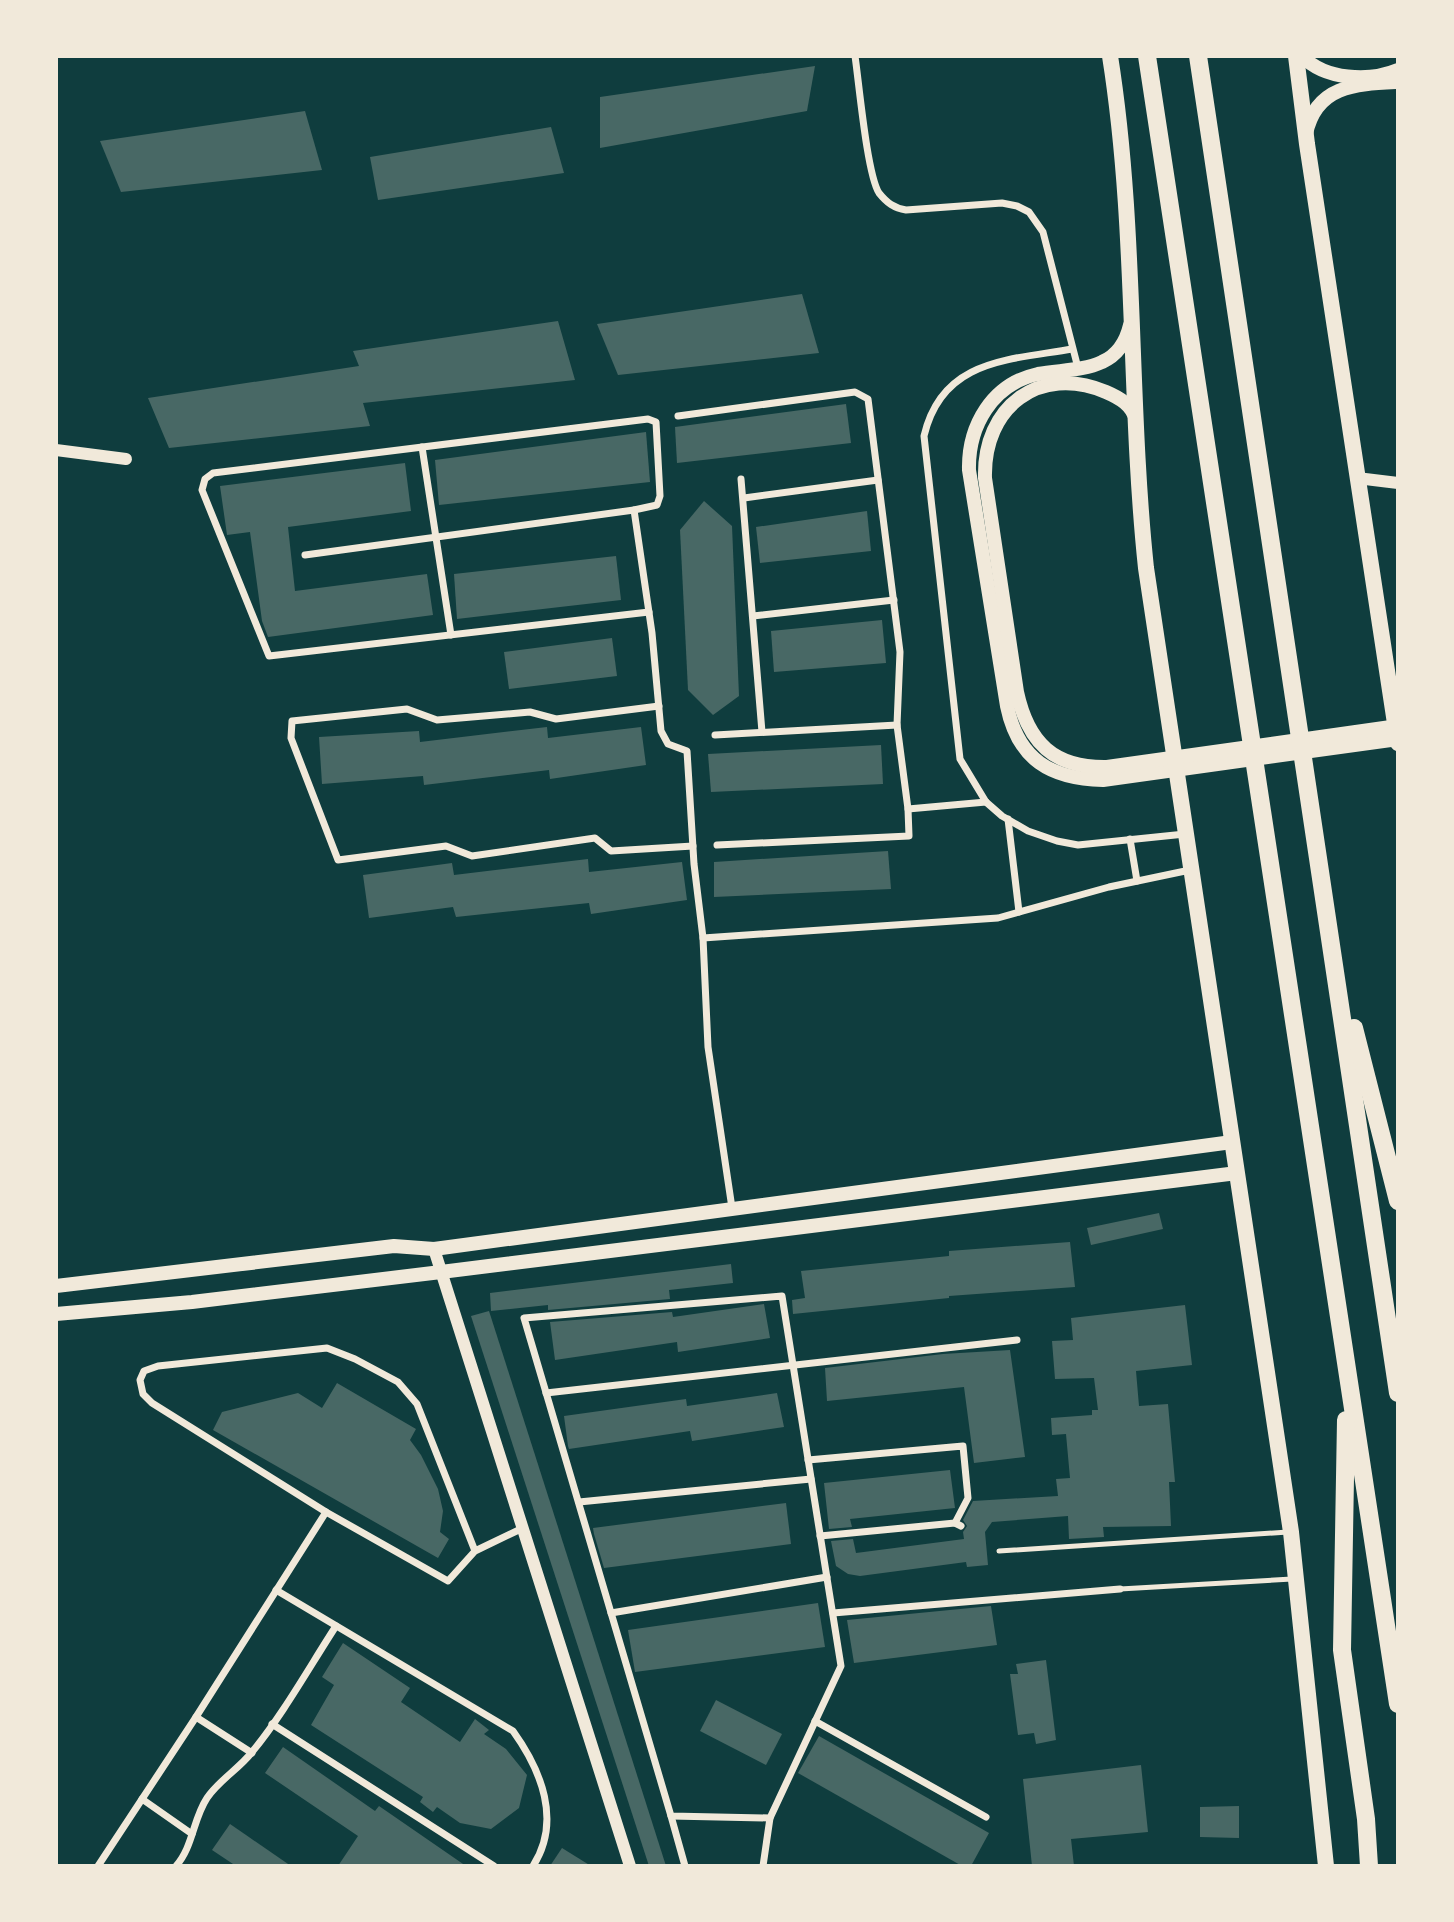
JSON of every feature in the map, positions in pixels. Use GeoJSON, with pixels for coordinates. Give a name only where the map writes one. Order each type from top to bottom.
{"type":"FeatureCollection","features":[{"type":"Feature","properties":{"kind":"highway"},"geometry":{"type":"LineString","coordinates":[[1147,56],[1282,940]]}},
{"type":"Feature","properties":{"kind":"highway"},"geometry":{"type":"LineString","coordinates":[[1198,56],[1398,1392]]}},
{"type":"Feature","properties":{"kind":"highway"},"geometry":{"type":"LineString","coordinates":[[1231,606],[1398,1704]]}},
{"type":"Feature","properties":{"kind":"highway"},"geometry":{"type":"LineString","coordinates":[[1330,934],[1398,1201]]}},
{"type":"Feature","properties":{"kind":"highway"},"geometry":{"type":"LineString","coordinates":[[1347,1371],[1342,1650],[1366,1819],[1369,1866]]}},
{"type":"Feature","properties":{"kind":"main road"},"geometry":{"type":"LineString","coordinates":[[1110,56],[1124,168],[1140,513],[1146,568],[1291,1532],[1326,1866]]}},
{"type":"Feature","properties":{"kind":"main road"},"geometry":{"type":"LineString","coordinates":[[1136,425],[1130,408],[1110,393],[1075,384],[1044,386],[1016,400],[999,417],[988,443],[985,466],[1017,692],[1027,726],[1041,745],[1051,754],[1079,765],[1144,768],[1398,741],[1296,56]]}},
{"type":"Feature","properties":{"kind":"main road"},"geometry":{"type":"LineString","coordinates":[[1302,56],[1321,69],[1349,76],[1360,77],[1398,71]]}},
{"type":"Feature","properties":{"kind":"main road"},"geometry":{"type":"LineString","coordinates":[[1307,144],[1306,134],[1310,118],[1325,98],[1350,87],[1398,82]]}},
{"type":"Feature","properties":{"kind":"main road"},"geometry":{"type":"LineString","coordinates":[[1132,310],[1128,334],[1120,349],[1102,362],[1038,374],[1014,383],[993,399],[985,409],[971,439],[969,470],[1009,718],[1018,738],[1032,758],[1044,767],[1072,778],[1087,780],[1398,726]]}},
{"type":"Feature","properties":{"kind":"main road"},"geometry":{"type":"LineString","coordinates":[[56,1286],[394,1246],[434,1249],[1232,1142]]}},
{"type":"Feature","properties":{"kind":"main road"},"geometry":{"type":"LineString","coordinates":[[56,1314],[192,1302],[1237,1173]]}},
{"type":"Feature","properties":{"kind":"street"},"geometry":{"type":"LineString","coordinates":[[855,56],[877,190],[895,208],[906,210],[1002,203],[1029,212],[1043,232],[1079,368]]}},
{"type":"Feature","properties":{"kind":"street"},"geometry":{"type":"LineString","coordinates":[[1072,349],[985,364],[951,387],[936,403],[927,421],[924,436],[960,759],[986,802],[1028,831],[1057,841],[1078,845],[1186,834]]}},
{"type":"Feature","properties":{"kind":"street"},"geometry":{"type":"LineString","coordinates":[[678,416],[855,392],[868,399],[900,652],[897,725],[909,836],[717,845]]}},
{"type":"Feature","properties":{"kind":"street"},"geometry":{"type":"LineString","coordinates":[[305,555],[657,505],[660,496],[656,422],[648,419],[213,473],[205,479],[202,491],[268,656],[649,612]]}},
{"type":"Feature","properties":{"kind":"street"},"geometry":{"type":"LineString","coordinates":[[422,447],[451,635]]}},
{"type":"Feature","properties":{"kind":"street"},"geometry":{"type":"LineString","coordinates":[[56,450],[126,459]]}},
{"type":"Feature","properties":{"kind":"street"},"geometry":{"type":"LineString","coordinates":[[1357,478],[1398,483]]}},
{"type":"Feature","properties":{"kind":"street"},"geometry":{"type":"LineString","coordinates":[[741,479],[762,732]]}},
{"type":"Feature","properties":{"kind":"street"},"geometry":{"type":"LineString","coordinates":[[744,498],[878,480]]}},
{"type":"Feature","properties":{"kind":"street"},"geometry":{"type":"LineString","coordinates":[[634,510],[662,731],[667,744],[687,751],[693,846],[703,938],[708,1047],[732,1209]]}},
{"type":"Feature","properties":{"kind":"street"},"geometry":{"type":"LineString","coordinates":[[753,616],[894,600]]}},
{"type":"Feature","properties":{"kind":"street"},"geometry":{"type":"LineString","coordinates":[[659,706],[556,719],[530,712],[437,720],[407,709],[292,721],[291,738],[338,859],[446,846],[472,856],[595,838],[611,850],[693,846]]}},
{"type":"Feature","properties":{"kind":"street"},"geometry":{"type":"LineString","coordinates":[[715,735],[897,725]]}},
{"type":"Feature","properties":{"kind":"street"},"geometry":{"type":"LineString","coordinates":[[908,808],[986,802]]}},
{"type":"Feature","properties":{"kind":"street"},"geometry":{"type":"LineString","coordinates":[[1008,819],[1019,912]]}},
{"type":"Feature","properties":{"kind":"street"},"geometry":{"type":"LineString","coordinates":[[1130,839],[1137,881]]}},
{"type":"Feature","properties":{"kind":"street"},"geometry":{"type":"LineString","coordinates":[[703,938],[999,918],[1137,881],[1191,870]]}},
{"type":"Feature","properties":{"kind":"street"},"geometry":{"type":"LineString","coordinates":[[434,1249],[630,1866]]}},
{"type":"Feature","properties":{"kind":"street"},"geometry":{"type":"LineString","coordinates":[[685,1866],[524,1318],[782,1296],[841,1666],[770,1818],[763,1866]]}},
{"type":"Feature","properties":{"kind":"street"},"geometry":{"type":"LineString","coordinates":[[547,1393],[1017,1340]]}},
{"type":"Feature","properties":{"kind":"street"},"geometry":{"type":"LineString","coordinates":[[475,1551],[417,1404],[398,1382],[355,1359],[327,1348],[158,1366],[144,1371],[140,1380],[143,1394],[152,1403],[326,1512],[448,1581],[475,1551],[523,1528]]}},
{"type":"Feature","properties":{"kind":"street"},"geometry":{"type":"LineString","coordinates":[[808,1460],[963,1447],[968,1497],[958,1524],[820,1536]]}},
{"type":"Feature","properties":{"kind":"street"},"geometry":{"type":"LineString","coordinates":[[579,1502],[811,1479]]}},
{"type":"Feature","properties":{"kind":"street"},"geometry":{"type":"LineString","coordinates":[[98,1866],[326,1512]]}},
{"type":"Feature","properties":{"kind":"street"},"geometry":{"type":"LineString","coordinates":[[611,1613],[827,1577]]}},
{"type":"Feature","properties":{"kind":"street"},"geometry":{"type":"LineString","coordinates":[[833,1613],[1120,1589]]}},
{"type":"Feature","properties":{"kind":"street"},"geometry":{"type":"LineString","coordinates":[[276,1590],[513,1731],[528,1752],[540,1778],[546,1801],[545,1838],[533,1866]]}},
{"type":"Feature","properties":{"kind":"street"},"geometry":{"type":"LineString","coordinates":[[176,1866],[188,1848],[203,1805],[211,1793],[251,1753],[336,1626]]}},
{"type":"Feature","properties":{"kind":"street"},"geometry":{"type":"LineString","coordinates":[[196,1717],[251,1753]]}},
{"type":"Feature","properties":{"kind":"street"},"geometry":{"type":"LineString","coordinates":[[815,1721],[986,1817]]}},
{"type":"Feature","properties":{"kind":"street"},"geometry":{"type":"LineString","coordinates":[[272,1724],[494,1866]]}},
{"type":"Feature","properties":{"kind":"street"},"geometry":{"type":"LineString","coordinates":[[142,1799],[191,1834]]}},
{"type":"Feature","properties":{"kind":"street"},"geometry":{"type":"LineString","coordinates":[[671,1816],[770,1818]]}},
{"type":"Feature","properties":{"kind":"lane"},"geometry":{"type":"LineString","coordinates":[[999,1551],[1291,1532]]}},
{"type":"Feature","properties":{"kind":"lane"},"geometry":{"type":"LineString","coordinates":[[1120,1589],[1296,1579]]}},
{"type":"Feature","properties":{"kind":"building"},"geometry":{"type":"Polygon","coordinates":[[[815,66],[807,111],[600,148],[600,97],[815,66]]]}},
{"type":"Feature","properties":{"kind":"building"},"geometry":{"type":"Polygon","coordinates":[[[305,111],[322,170],[121,192],[100,141],[305,111]]]}},
{"type":"Feature","properties":{"kind":"building"},"geometry":{"type":"Polygon","coordinates":[[[551,127],[564,173],[378,200],[370,157],[551,127]]]}},
{"type":"Feature","properties":{"kind":"building"},"geometry":{"type":"Polygon","coordinates":[[[802,294],[819,353],[618,375],[597,324],[802,294]]]}},
{"type":"Feature","properties":{"kind":"building"},"geometry":{"type":"Polygon","coordinates":[[[558,321],[575,380],[363,403],[370,426],[169,448],[148,398],[359,366],[353,351],[558,321]]]}},
{"type":"Feature","properties":{"kind":"building"},"geometry":{"type":"Polygon","coordinates":[[[846,404],[851,443],[677,463],[675,427],[846,404]]]}},
{"type":"Feature","properties":{"kind":"building"},"geometry":{"type":"Polygon","coordinates":[[[646,432],[650,482],[439,505],[435,460],[646,432]]]}},
{"type":"Feature","properties":{"kind":"building"},"geometry":{"type":"Polygon","coordinates":[[[405,463],[411,511],[288,527],[295,591],[427,574],[433,615],[268,637],[262,621],[250,532],[227,535],[220,486],[405,463]]]}},
{"type":"Feature","properties":{"kind":"building"},"geometry":{"type":"Polygon","coordinates":[[[704,501],[732,526],[739,696],[713,715],[688,690],[680,530],[704,501]]]}},
{"type":"Feature","properties":{"kind":"building"},"geometry":{"type":"Polygon","coordinates":[[[867,511],[871,551],[760,563],[756,527],[867,511]]]}},
{"type":"Feature","properties":{"kind":"building"},"geometry":{"type":"Polygon","coordinates":[[[616,556],[621,600],[457,619],[454,574],[616,556]]]}},
{"type":"Feature","properties":{"kind":"building"},"geometry":{"type":"Polygon","coordinates":[[[882,620],[886,663],[774,672],[771,631],[882,620]]]}},
{"type":"Feature","properties":{"kind":"building"},"geometry":{"type":"Polygon","coordinates":[[[612,638],[617,676],[509,689],[504,652],[612,638]]]}},
{"type":"Feature","properties":{"kind":"building"},"geometry":{"type":"Polygon","coordinates":[[[547,727],[548,738],[641,727],[646,765],[550,779],[549,770],[424,785],[423,776],[322,784],[319,737],[419,731],[420,742],[547,727]]]}},
{"type":"Feature","properties":{"kind":"building"},"geometry":{"type":"Polygon","coordinates":[[[881,745],[883,784],[711,792],[708,754],[881,745]]]}},
{"type":"Feature","properties":{"kind":"building"},"geometry":{"type":"Polygon","coordinates":[[[888,851],[891,889],[714,897],[714,862],[888,851]]]}},
{"type":"Feature","properties":{"kind":"building"},"geometry":{"type":"Polygon","coordinates":[[[588,859],[589,872],[682,862],[687,900],[591,914],[589,903],[456,917],[453,907],[369,918],[363,875],[452,863],[454,875],[588,859]]]}},
{"type":"Feature","properties":{"kind":"building"},"geometry":{"type":"Polygon","coordinates":[[[1159,1213],[1163,1229],[1091,1245],[1087,1228],[1159,1213]]]}},
{"type":"Feature","properties":{"kind":"building"},"geometry":{"type":"Polygon","coordinates":[[[1070,1242],[1075,1287],[949,1296],[793,1314],[792,1300],[805,1298],[801,1271],[949,1256],[949,1251],[1070,1242]]]}},
{"type":"Feature","properties":{"kind":"building"},"geometry":{"type":"Polygon","coordinates":[[[731,1264],[733,1283],[669,1290],[670,1299],[548,1310],[548,1305],[491,1311],[490,1293],[731,1264]]]}},
{"type":"Feature","properties":{"kind":"building"},"geometry":{"type":"Polygon","coordinates":[[[764,1304],[770,1338],[678,1352],[677,1342],[555,1360],[550,1322],[672,1312],[673,1317],[764,1304]]]}},
{"type":"Feature","properties":{"kind":"building"},"geometry":{"type":"Polygon","coordinates":[[[1185,1305],[1192,1365],[1136,1371],[1139,1406],[1168,1404],[1175,1482],[1169,1482],[1171,1526],[1103,1527],[1104,1537],[1069,1539],[1068,1516],[992,1522],[985,1532],[988,1565],[967,1567],[966,1562],[860,1576],[848,1574],[836,1566],[831,1541],[853,1539],[856,1553],[964,1539],[963,1532],[967,1526],[963,1520],[973,1501],[1058,1496],[1056,1479],[1070,1478],[1066,1434],[1052,1435],[1051,1418],[1092,1415],[1092,1410],[1098,1410],[1094,1378],[1055,1379],[1052,1341],[1073,1340],[1071,1318],[1185,1305]]]}},
{"type":"Feature","properties":{"kind":"building"},"geometry":{"type":"Polygon","coordinates":[[[489,1311],[666,1866],[649,1866],[471,1316],[489,1311]]]}},
{"type":"Feature","properties":{"kind":"building"},"geometry":{"type":"Polygon","coordinates":[[[1010,1350],[1025,1457],[974,1463],[964,1387],[827,1401],[825,1368],[943,1354],[1010,1350]]]}},
{"type":"Feature","properties":{"kind":"building"},"geometry":{"type":"Polygon","coordinates":[[[337,1383],[416,1429],[410,1440],[421,1455],[438,1489],[443,1511],[440,1532],[449,1539],[438,1558],[213,1430],[222,1412],[298,1393],[322,1408],[337,1383]]]}},
{"type":"Feature","properties":{"kind":"building"},"geometry":{"type":"Polygon","coordinates":[[[777,1393],[784,1427],[692,1441],[690,1431],[569,1449],[568,1446],[564,1416],[686,1399],[687,1406],[777,1393]]]}},
{"type":"Feature","properties":{"kind":"building"},"geometry":{"type":"Polygon","coordinates":[[[950,1470],[955,1508],[850,1519],[852,1527],[829,1529],[824,1483],[950,1470]]]}},
{"type":"Feature","properties":{"kind":"building"},"geometry":{"type":"Polygon","coordinates":[[[786,1503],[791,1544],[604,1568],[593,1528],[786,1503]]]}},
{"type":"Feature","properties":{"kind":"building"},"geometry":{"type":"Polygon","coordinates":[[[818,1603],[825,1647],[635,1672],[628,1630],[818,1603]]]}},
{"type":"Feature","properties":{"kind":"building"},"geometry":{"type":"Polygon","coordinates":[[[991,1606],[997,1645],[854,1663],[847,1620],[991,1606]]]}},
{"type":"Feature","properties":{"kind":"building"},"geometry":{"type":"Polygon","coordinates":[[[343,1643],[410,1688],[401,1702],[460,1742],[475,1719],[489,1730],[484,1734],[506,1749],[527,1775],[519,1808],[491,1829],[460,1823],[437,1807],[433,1812],[420,1802],[423,1797],[311,1725],[334,1685],[322,1677],[343,1643]]]}},
{"type":"Feature","properties":{"kind":"building"},"geometry":{"type":"Polygon","coordinates":[[[1046,1660],[1056,1740],[1036,1744],[1034,1733],[1018,1735],[1010,1674],[1018,1674],[1016,1664],[1046,1660]]]}},
{"type":"Feature","properties":{"kind":"building"},"geometry":{"type":"Polygon","coordinates":[[[716,1700],[782,1734],[766,1765],[700,1731],[716,1700]]]}},
{"type":"Feature","properties":{"kind":"building"},"geometry":{"type":"Polygon","coordinates":[[[819,1736],[989,1833],[971,1866],[962,1866],[798,1773],[819,1736]]]}},
{"type":"Feature","properties":{"kind":"building"},"geometry":{"type":"Polygon","coordinates":[[[283,1747],[375,1811],[379,1806],[466,1866],[338,1866],[358,1836],[265,1773],[283,1747]]]}},
{"type":"Feature","properties":{"kind":"building"},"geometry":{"type":"Polygon","coordinates":[[[1141,1765],[1148,1832],[1071,1839],[1074,1866],[1032,1866],[1023,1779],[1141,1765]]]}},
{"type":"Feature","properties":{"kind":"building"},"geometry":{"type":"Polygon","coordinates":[[[1239,1806],[1239,1838],[1200,1837],[1200,1807],[1239,1806]]]}},
{"type":"Feature","properties":{"kind":"building"},"geometry":{"type":"Polygon","coordinates":[[[230,1824],[291,1866],[236,1866],[212,1850],[230,1824]]]}},
{"type":"Feature","properties":{"kind":"building"},"geometry":{"type":"Polygon","coordinates":[[[562,1848],[591,1866],[550,1866],[562,1848]]]}}]}
